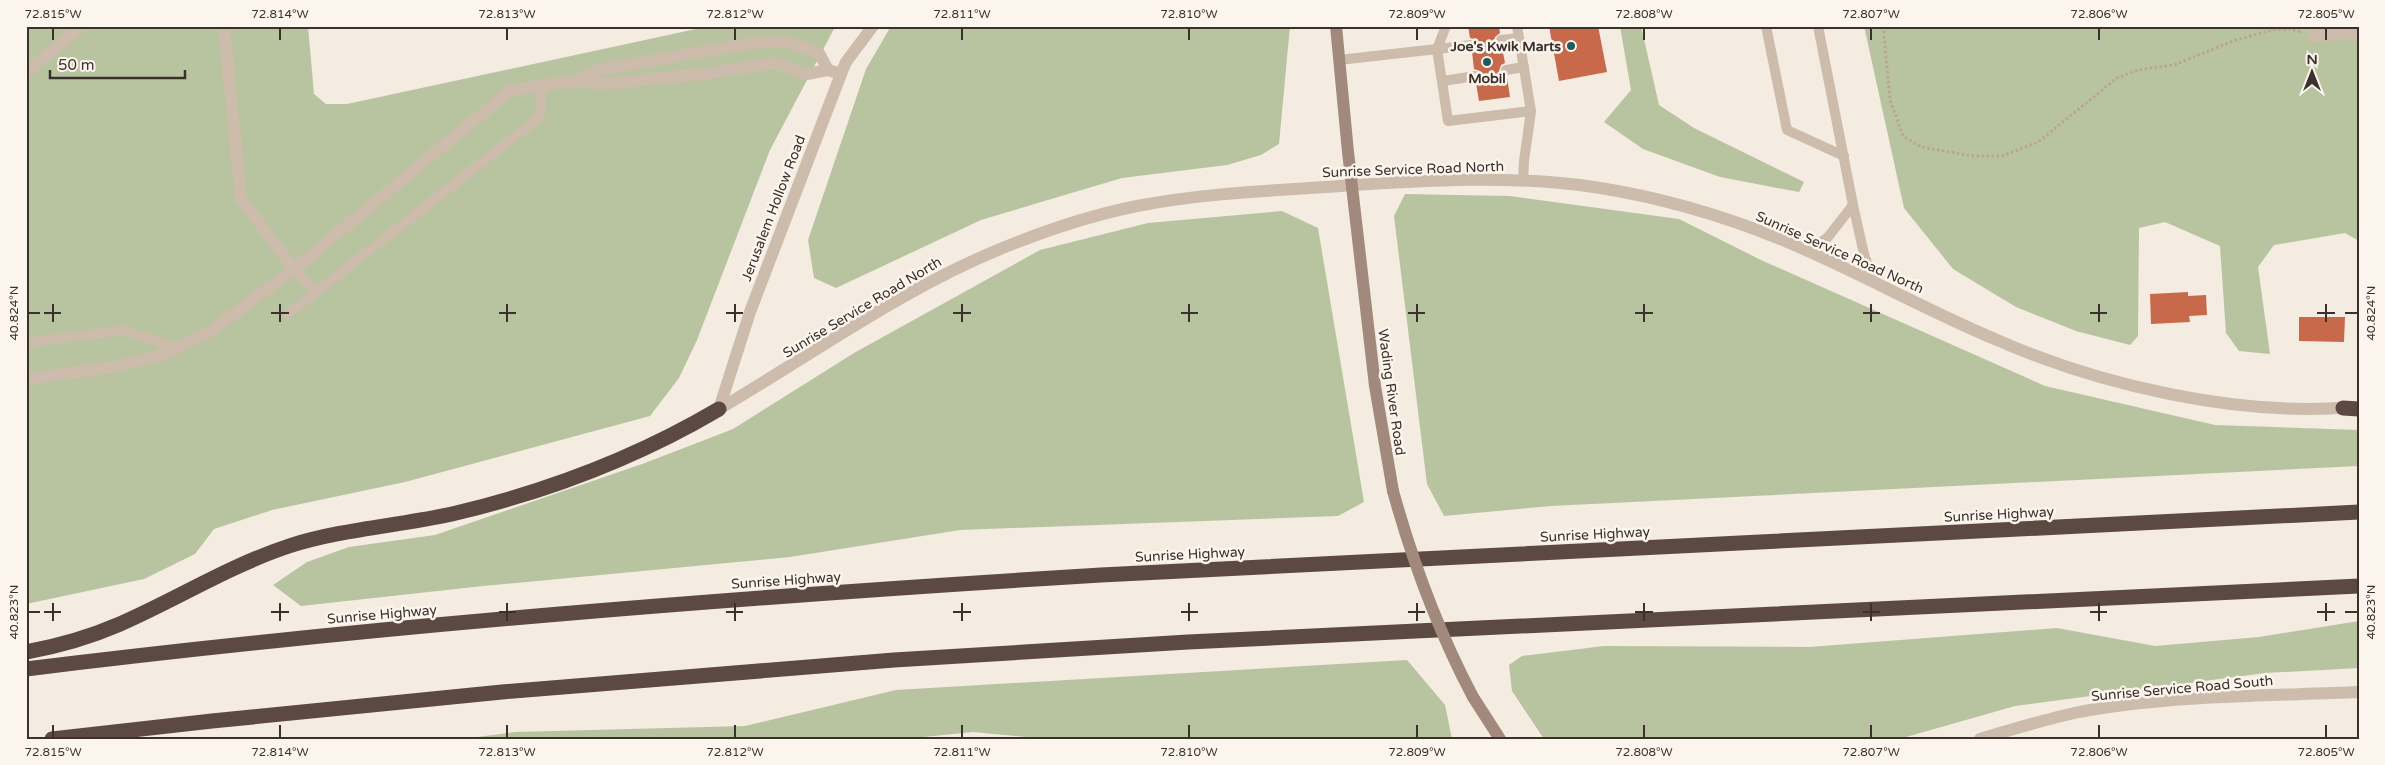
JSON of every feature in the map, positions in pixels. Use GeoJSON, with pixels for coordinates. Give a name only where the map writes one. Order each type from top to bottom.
{"type":"FeatureCollection","features":[{"type":"Feature","properties":{"kind":"highway"},"geometry":{"type":"LineString","coordinates":[[2343,408],[2359,408]]}},
{"type":"Feature","properties":{"kind":"highway"},"geometry":{"type":"LineString","coordinates":[[26,652],[72,642],[120,624],[221,574],[289,546],[337,534],[451,514],[575,478],[642,450],[719,409]]}},
{"type":"Feature","properties":{"kind":"highway","name":"Sunrise Highway"},"geometry":{"type":"LineString","coordinates":[[26,669],[272,641],[513,618],[896,588],[1101,575],[2359,512]]}},
{"type":"Feature","properties":{"kind":"highway"},"geometry":{"type":"LineString","coordinates":[[52,739],[502,692],[894,660],[1188,642],[2359,586]]}},
{"type":"Feature","properties":{"kind":"main road","name":"Wading River Road"},"geometry":{"type":"LineString","coordinates":[[1336,26],[1377,406],[1393,491],[1411,553],[1448,648],[1474,697],[1500,739]]}},
{"type":"Feature","properties":{"kind":"street"},"geometry":{"type":"LineString","coordinates":[[26,72],[82,26]]}},
{"type":"Feature","properties":{"kind":"street"},"geometry":{"type":"LineString","coordinates":[[224,26],[241,199],[294,269]]}},
{"type":"Feature","properties":{"kind":"street","name":"Jerusalem Hollow Road"},"geometry":{"type":"LineString","coordinates":[[719,409],[750,312],[841,74],[846,62],[873,26]]}},
{"type":"Feature","properties":{"kind":"street"},"geometry":{"type":"LineString","coordinates":[[2314,36],[2359,33]]}},
{"type":"Feature","properties":{"kind":"street"},"geometry":{"type":"LineString","coordinates":[[575,81],[598,70],[759,42],[784,42],[818,53],[828,70]]}},
{"type":"Feature","properties":{"kind":"street"},"geometry":{"type":"LineString","coordinates":[[700,52],[703,74]]}},
{"type":"Feature","properties":{"kind":"street"},"geometry":{"type":"LineString","coordinates":[[26,379],[113,367],[165,354],[211,332],[294,269],[511,90],[575,81],[600,84],[703,74],[775,63],[807,74],[828,70],[841,74]]}},
{"type":"Feature","properties":{"kind":"street","name":"Sunrise Service Road North"},"geometry":{"type":"LineString","coordinates":[[719,409],[914,290],[979,258],[1033,236],[1101,214],[1164,202],[1228,193],[1423,181],[1523,181],[1592,187],[1664,202],[1739,223],[1809,252],[2012,347],[2054,363],[2169,394],[2229,403],[2283,407],[2343,408]]}},
{"type":"Feature","properties":{"kind":"street","name":"Sunrise Service Road South"},"geometry":{"type":"LineString","coordinates":[[1980,739],[2079,712],[2123,706],[2207,699],[2359,692]]}},
{"type":"Feature","properties":{"kind":"lane"},"geometry":{"type":"LineString","coordinates":[[1446,26],[1437,49],[1448,121],[1531,111]]}},
{"type":"Feature","properties":{"kind":"lane"},"geometry":{"type":"LineString","coordinates":[[1517,26],[1531,111],[1523,181]]}},
{"type":"Feature","properties":{"kind":"lane"},"geometry":{"type":"LineString","coordinates":[[1766,26],[1787,130],[1844,156]]}},
{"type":"Feature","properties":{"kind":"lane"},"geometry":{"type":"LineString","coordinates":[[1818,26],[1853,206],[1864,254],[1874,283]]}},
{"type":"Feature","properties":{"kind":"lane"},"geometry":{"type":"LineString","coordinates":[[1501,40],[1519,38]]}},
{"type":"Feature","properties":{"kind":"lane"},"geometry":{"type":"LineString","coordinates":[[1339,60],[1471,45]]}},
{"type":"Feature","properties":{"kind":"lane"},"geometry":{"type":"LineString","coordinates":[[1506,70],[1524,68]]}},
{"type":"Feature","properties":{"kind":"lane"},"geometry":{"type":"LineString","coordinates":[[1443,81],[1475,76]]}},
{"type":"Feature","properties":{"kind":"lane"},"geometry":{"type":"LineString","coordinates":[[288,314],[540,117],[542,86]]}},
{"type":"Feature","properties":{"kind":"lane"},"geometry":{"type":"LineString","coordinates":[[1809,252],[1828,237],[1853,206]]}},
{"type":"Feature","properties":{"kind":"lane"},"geometry":{"type":"LineString","coordinates":[[294,269],[316,292]]}},
{"type":"Feature","properties":{"kind":"lane"},"geometry":{"type":"LineString","coordinates":[[26,343],[123,330],[177,348]]}},
{"type":"Feature","properties":{"kind":"path"},"geometry":{"type":"LineString","coordinates":[[1883,26],[1890,100],[1903,136],[1921,147],[1983,156],[2002,156],[2038,142],[2117,78],[2138,70],[2174,65],[2233,42],[2272,30],[2290,29],[2314,36]]}},
{"type":"Feature","properties":{"kind":"green space"},"geometry":{"type":"Polygon","coordinates":[[[26,26],[308,26],[314,94],[326,104],[347,104],[710,26],[835,27],[770,150],[697,340],[679,378],[650,416],[405,482],[272,510],[214,529],[195,554],[144,579],[26,604],[26,26]]]}},
{"type":"Feature","properties":{"kind":"green space"},"geometry":{"type":"Polygon","coordinates":[[[891,26],[1290,26],[1279,144],[1261,155],[1227,165],[1122,178],[981,220],[836,288],[814,278],[808,240],[866,69],[891,26]]]}},
{"type":"Feature","properties":{"kind":"green space"},"geometry":{"type":"Polygon","coordinates":[[[1620,26],[1641,26],[1659,105],[1694,128],[1804,182],[1799,192],[1720,177],[1643,149],[1604,122],[1631,90],[1620,26]]]}},
{"type":"Feature","properties":{"kind":"green space"},"geometry":{"type":"Polygon","coordinates":[[[1864,26],[2359,26],[2359,241],[2345,233],[2274,245],[2258,267],[2270,354],[2239,351],[2226,333],[2220,246],[2165,222],[2139,228],[2138,336],[2130,345],[2076,331],[2016,307],[1953,269],[1904,208],[1864,26]]]}},
{"type":"Feature","properties":{"kind":"green space"},"geometry":{"type":"Polygon","coordinates":[[[1405,194],[1510,196],[1679,219],[1761,260],[2045,386],[2215,425],[2359,430],[2359,466],[1551,506],[1444,516],[1427,484],[1394,216],[1405,194]]]}},
{"type":"Feature","properties":{"kind":"green space"},"geometry":{"type":"Polygon","coordinates":[[[1282,211],[1318,228],[1364,502],[1338,516],[960,530],[790,557],[483,586],[301,606],[273,585],[307,562],[349,547],[435,535],[645,463],[733,429],[854,353],[1040,250],[1148,223],[1282,211]]]}},
{"type":"Feature","properties":{"kind":"green space"},"geometry":{"type":"Polygon","coordinates":[[[2359,621],[2359,668],[2265,673],[2015,706],[1899,739],[1544,739],[1512,691],[1509,665],[1522,656],[1604,646],[1809,647],[2057,628],[2155,646],[2259,637],[2359,621]]]}},
{"type":"Feature","properties":{"kind":"green space"},"geometry":{"type":"Polygon","coordinates":[[[1407,660],[1445,705],[1452,739],[1047,739],[973,732],[904,739],[462,739],[515,732],[745,726],[896,690],[1407,660]]]}},
{"type":"Feature","properties":{"kind":"building"},"geometry":{"type":"Polygon","coordinates":[[[1468,26],[1499,26],[1500,33],[1495,37],[1494,41],[1498,46],[1502,47],[1505,63],[1501,65],[1499,71],[1501,75],[1507,77],[1510,97],[1479,101],[1476,83],[1482,75],[1480,71],[1474,69],[1472,52],[1477,48],[1478,44],[1474,39],[1470,38],[1468,26]]]}},
{"type":"Feature","properties":{"kind":"building"},"geometry":{"type":"Polygon","coordinates":[[[1549,26],[1598,26],[1607,72],[1559,81],[1549,26]]]}},
{"type":"Feature","properties":{"kind":"building"},"geometry":{"type":"Polygon","coordinates":[[[2188,292],[2188,296],[2206,295],[2207,315],[2189,316],[2190,322],[2151,324],[2150,294],[2188,292]]]}},
{"type":"Feature","properties":{"kind":"building"},"geometry":{"type":"Polygon","coordinates":[[[2299,317],[2345,317],[2344,342],[2299,341],[2299,317]]]}},
{"type":"Feature","properties":{"kind":"place","name":"Joe's Kwik Marts"},"geometry":{"type":"Point","coordinates":[1571,46]}},
{"type":"Feature","properties":{"kind":"place","name":"Mobil"},"geometry":{"type":"Point","coordinates":[1487,62]}}]}
